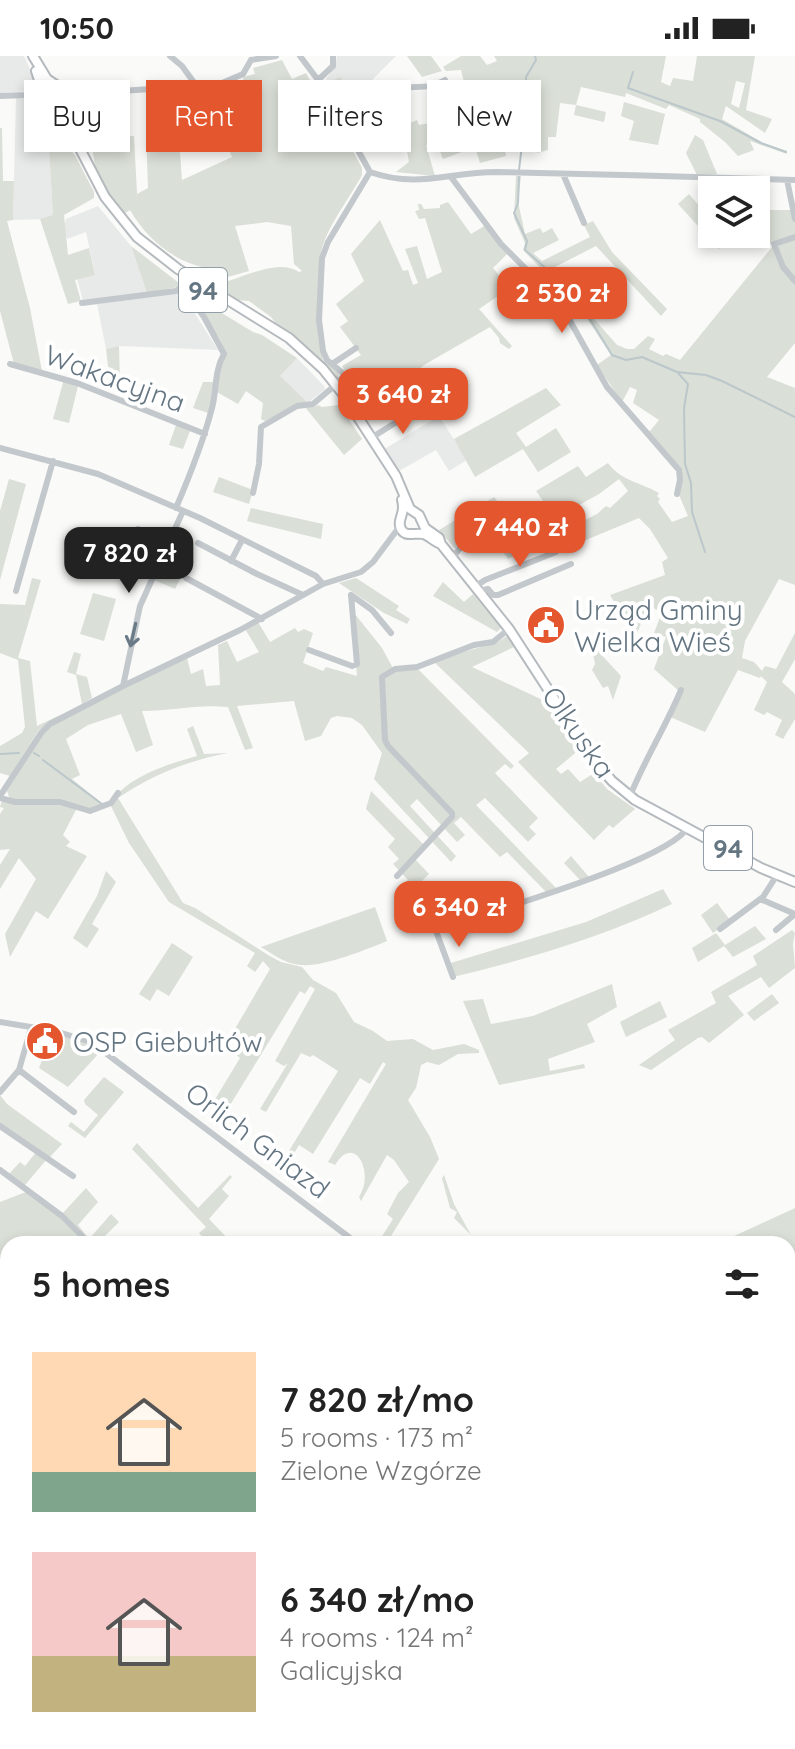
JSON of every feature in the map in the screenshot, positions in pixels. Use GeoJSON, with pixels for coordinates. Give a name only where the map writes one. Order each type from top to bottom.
{"type":"FeatureCollection","features":[{"type":"Feature","properties":{"kind":"main road"},"geometry":{"type":"LineString","coordinates":[[31,56],[49,80]]}},
{"type":"Feature","properties":{"kind":"main road"},"geometry":{"type":"LineString","coordinates":[[31,56],[39,80]]}},
{"type":"Feature","properties":{"kind":"main road","name":"94"},"geometry":{"type":"LineString","coordinates":[[77,152],[112,214],[145,249],[184,283],[290,344],[334,386],[394,482],[404,509],[403,516]]}},
{"type":"Feature","properties":{"kind":"main road","name":"94"},"geometry":{"type":"LineString","coordinates":[[82,152],[99,186],[132,231],[178,269],[297,344],[334,386],[399,482],[409,507],[425,528],[439,538],[441,544]]}},
{"type":"Feature","properties":{"kind":"main road"},"geometry":{"type":"LineString","coordinates":[[415,512],[403,516],[406,531],[420,529],[422,522]]}},
{"type":"Feature","properties":{"kind":"main road","name":"94"},"geometry":{"type":"LineString","coordinates":[[406,531],[422,534],[441,544],[509,629]]}},
{"type":"Feature","properties":{"kind":"main road","name":"Olkuska"},"geometry":{"type":"LineString","coordinates":[[509,629],[593,759],[612,781],[630,796],[795,882]]}},
{"type":"Feature","properties":{"kind":"street"},"geometry":{"type":"LineString","coordinates":[[170,56],[192,80]]}},
{"type":"Feature","properties":{"kind":"street"},"geometry":{"type":"LineString","coordinates":[[230,80],[245,72],[249,58],[276,56]]}},
{"type":"Feature","properties":{"kind":"street"},"geometry":{"type":"LineString","coordinates":[[301,56],[318,80],[333,66],[333,56]]}},
{"type":"Feature","properties":{"kind":"street"},"geometry":{"type":"LineString","coordinates":[[0,96],[24,95]]}},
{"type":"Feature","properties":{"kind":"street"},"geometry":{"type":"LineString","coordinates":[[359,152],[370,172],[394,180],[420,181],[487,172],[791,180],[795,219]]}},
{"type":"Feature","properties":{"kind":"street"},"geometry":{"type":"LineString","coordinates":[[253,493],[259,471],[261,427],[297,406],[316,403],[344,374],[323,355],[320,330],[322,258],[328,242],[370,172]]}},
{"type":"Feature","properties":{"kind":"street"},"geometry":{"type":"LineString","coordinates":[[563,174],[584,223]]}},
{"type":"Feature","properties":{"kind":"street"},"geometry":{"type":"LineString","coordinates":[[451,177],[501,244],[566,311],[607,387],[679,470],[677,494]]}},
{"type":"Feature","properties":{"kind":"street"},"geometry":{"type":"LineString","coordinates":[[795,237],[774,244],[783,267],[795,281]]}},
{"type":"Feature","properties":{"kind":"street"},"geometry":{"type":"LineString","coordinates":[[82,303],[171,292],[184,283],[224,354],[217,369],[214,403],[170,541],[140,606],[123,686]]}},
{"type":"Feature","properties":{"kind":"street"},"geometry":{"type":"LineString","coordinates":[[332,364],[356,348]]}},
{"type":"Feature","properties":{"kind":"street","name":"Wakacyjna"},"geometry":{"type":"LineString","coordinates":[[10,364],[77,383],[205,434]]}},
{"type":"Feature","properties":{"kind":"street"},"geometry":{"type":"LineString","coordinates":[[371,438],[419,408]]}},
{"type":"Feature","properties":{"kind":"street"},"geometry":{"type":"LineString","coordinates":[[0,448],[98,474],[180,509],[316,576],[323,584]]}},
{"type":"Feature","properties":{"kind":"street"},"geometry":{"type":"LineString","coordinates":[[16,591],[53,461]]}},
{"type":"Feature","properties":{"kind":"street"},"geometry":{"type":"LineString","coordinates":[[453,557],[461,547],[480,536],[478,525],[481,522],[503,509]]}},
{"type":"Feature","properties":{"kind":"street"},"geometry":{"type":"LineString","coordinates":[[138,529],[170,541]]}},
{"type":"Feature","properties":{"kind":"street"},"geometry":{"type":"LineString","coordinates":[[118,793],[111,803],[90,811],[60,802],[15,802],[0,797],[46,727],[262,619],[323,584],[361,572],[390,540],[406,531]]}},
{"type":"Feature","properties":{"kind":"street"},"geometry":{"type":"LineString","coordinates":[[231,561],[242,540]]}},
{"type":"Feature","properties":{"kind":"street"},"geometry":{"type":"LineString","coordinates":[[198,543],[303,595]]}},
{"type":"Feature","properties":{"kind":"street"},"geometry":{"type":"LineString","coordinates":[[478,589],[485,580],[556,552]]}},
{"type":"Feature","properties":{"kind":"street"},"geometry":{"type":"LineString","coordinates":[[478,589],[488,589],[493,595],[498,595],[571,564]]}},
{"type":"Feature","properties":{"kind":"street"},"geometry":{"type":"LineString","coordinates":[[186,578],[262,619]]}},
{"type":"Feature","properties":{"kind":"street"},"geometry":{"type":"LineString","coordinates":[[309,650],[352,666],[357,664],[351,595],[372,610],[391,633]]}},
{"type":"Feature","properties":{"kind":"street"},"geometry":{"type":"LineString","coordinates":[[397,876],[452,817],[452,813],[388,746],[385,740],[382,677],[395,669],[417,667],[493,642],[509,629]]}},
{"type":"Feature","properties":{"kind":"street"},"geometry":{"type":"LineString","coordinates":[[630,796],[681,690]]}},
{"type":"Feature","properties":{"kind":"street"},"geometry":{"type":"LineString","coordinates":[[426,928],[435,930],[626,864],[670,843],[685,833],[688,827]]}},
{"type":"Feature","properties":{"kind":"street"},"geometry":{"type":"LineString","coordinates":[[720,929],[760,899],[777,875]]}},
{"type":"Feature","properties":{"kind":"street"},"geometry":{"type":"LineString","coordinates":[[760,899],[795,914],[776,930]]}},
{"type":"Feature","properties":{"kind":"street"},"geometry":{"type":"LineString","coordinates":[[435,930],[453,977]]}},
{"type":"Feature","properties":{"kind":"street","name":"Orlich Gniazd"},"geometry":{"type":"LineString","coordinates":[[0,1022],[66,1034],[91,1042],[347,1236]]}},
{"type":"Feature","properties":{"kind":"street"},"geometry":{"type":"LineString","coordinates":[[3,1089],[19,1070],[31,1028]]}},
{"type":"Feature","properties":{"kind":"street"},"geometry":{"type":"LineString","coordinates":[[19,1070],[74,1112]]}},
{"type":"Feature","properties":{"kind":"street"},"geometry":{"type":"LineString","coordinates":[[0,1079],[3,1089]]}},
{"type":"Feature","properties":{"kind":"street"},"geometry":{"type":"LineString","coordinates":[[0,1126],[73,1176]]}},
{"type":"Feature","properties":{"kind":"street"},"geometry":{"type":"LineString","coordinates":[[0,1170],[62,1216],[82,1236]]}},
{"type":"Feature","properties":{"kind":"shaded area"},"geometry":{"type":"Polygon","coordinates":[[[0,56],[24,56],[35,80],[24,80],[24,91],[0,93],[0,56]]]}},
{"type":"Feature","properties":{"kind":"shaded area"},"geometry":{"type":"Polygon","coordinates":[[[337,56],[396,56],[373,80],[326,80],[337,56]]]}},
{"type":"Feature","properties":{"kind":"shaded area"},"geometry":{"type":"Polygon","coordinates":[[[407,56],[431,56],[442,71],[422,77],[407,56]]]}},
{"type":"Feature","properties":{"kind":"shaded area"},"geometry":{"type":"Polygon","coordinates":[[[461,56],[480,56],[487,65],[497,61],[494,56],[666,56],[661,82],[670,86],[673,78],[693,81],[697,56],[755,56],[746,110],[772,119],[765,133],[726,106],[722,119],[763,143],[787,151],[787,154],[750,141],[754,150],[738,156],[700,119],[669,105],[666,109],[626,93],[625,97],[581,87],[576,105],[560,103],[556,137],[548,137],[548,150],[541,152],[541,80],[463,80],[461,70],[446,71],[443,67],[461,56]],[[736,81],[731,104],[739,108],[745,83],[736,81]]]}},
{"type":"Feature","properties":{"kind":"shaded area"},"geometry":{"type":"Polygon","coordinates":[[[282,60],[292,79],[306,73],[310,80],[278,80],[278,152],[353,152],[362,168],[362,175],[332,224],[320,256],[318,337],[323,360],[339,372],[338,378],[333,377],[308,350],[280,329],[271,317],[249,301],[236,300],[219,290],[222,283],[261,270],[282,267],[302,271],[294,264],[291,226],[267,222],[235,226],[249,271],[221,279],[214,269],[188,263],[165,250],[145,231],[130,210],[124,214],[109,196],[96,171],[93,152],[130,152],[130,136],[134,136],[137,194],[148,188],[147,152],[180,152],[182,180],[232,157],[230,152],[262,152],[262,80],[243,80],[243,77],[255,74],[253,68],[282,60]]]}},
{"type":"Feature","properties":{"kind":"shaded area"},"geometry":{"type":"Polygon","coordinates":[[[16,98],[24,98],[24,152],[49,152],[53,215],[47,219],[13,220],[16,98]]]}},
{"type":"Feature","properties":{"kind":"shaded area"},"geometry":{"type":"Polygon","coordinates":[[[624,102],[665,114],[658,145],[629,140],[634,121],[621,116],[624,102]]]}},
{"type":"Feature","properties":{"kind":"shaded area"},"geometry":{"type":"Polygon","coordinates":[[[576,105],[606,112],[604,122],[574,115],[576,105]]]}},
{"type":"Feature","properties":{"kind":"shaded area"},"geometry":{"type":"Polygon","coordinates":[[[417,120],[419,125],[427,123],[427,152],[435,176],[396,172],[409,162],[411,123],[417,120]]]}},
{"type":"Feature","properties":{"kind":"shaded area"},"geometry":{"type":"Polygon","coordinates":[[[0,128],[3,181],[14,181],[13,220],[7,221],[30,308],[42,371],[14,364],[0,311],[0,128]]]}},
{"type":"Feature","properties":{"kind":"shaded area"},"geometry":{"type":"Polygon","coordinates":[[[695,135],[703,140],[717,174],[697,175],[686,153],[695,135]]]}},
{"type":"Feature","properties":{"kind":"shaded area"},"geometry":{"type":"Polygon","coordinates":[[[49,152],[72,152],[94,192],[94,198],[64,215],[68,255],[89,248],[95,275],[75,280],[81,301],[68,304],[40,219],[53,215],[49,152]]]}},
{"type":"Feature","properties":{"kind":"shaded area"},"geometry":{"type":"Polygon","coordinates":[[[440,152],[462,152],[443,159],[440,152]]]}},
{"type":"Feature","properties":{"kind":"shaded area"},"geometry":{"type":"Polygon","coordinates":[[[477,152],[505,152],[506,156],[480,163],[477,152]]]}},
{"type":"Feature","properties":{"kind":"shaded area"},"geometry":{"type":"Polygon","coordinates":[[[516,176],[521,176],[518,202],[525,234],[540,228],[543,233],[552,228],[559,240],[533,253],[542,261],[590,237],[584,225],[593,221],[612,252],[667,309],[661,316],[596,246],[551,269],[577,289],[595,320],[617,345],[634,349],[648,336],[655,339],[649,349],[680,360],[772,247],[770,210],[795,210],[795,343],[767,377],[795,388],[795,585],[779,579],[745,641],[742,658],[754,662],[762,671],[765,666],[776,669],[795,633],[795,659],[782,682],[795,694],[795,719],[783,739],[775,735],[782,720],[767,712],[764,715],[754,710],[767,682],[761,676],[738,670],[705,732],[668,716],[679,691],[654,669],[666,637],[654,633],[662,612],[648,606],[635,638],[610,595],[665,575],[662,562],[668,558],[650,529],[639,518],[564,549],[557,534],[508,559],[492,535],[477,537],[455,549],[439,530],[494,497],[512,520],[543,501],[536,491],[578,466],[586,477],[608,463],[625,478],[659,493],[658,502],[672,522],[688,516],[679,495],[682,473],[646,430],[650,431],[659,420],[633,403],[637,390],[630,387],[622,402],[597,365],[611,355],[574,299],[550,281],[523,250],[525,243],[514,218],[516,176]],[[619,479],[554,519],[561,532],[597,514],[606,506],[610,508],[628,491],[619,479]]]}},
{"type":"Feature","properties":{"kind":"shaded area"},"geometry":{"type":"Polygon","coordinates":[[[689,194],[698,204],[698,226],[678,204],[689,194]]]}},
{"type":"Feature","properties":{"kind":"shaded area"},"geometry":{"type":"Polygon","coordinates":[[[448,202],[471,234],[486,225],[508,253],[493,268],[510,288],[479,309],[512,346],[509,349],[500,343],[490,327],[424,365],[389,393],[358,411],[343,388],[347,374],[342,366],[361,355],[340,327],[348,321],[336,304],[364,281],[351,254],[380,220],[403,271],[408,270],[413,285],[418,283],[405,249],[417,246],[427,279],[442,272],[425,218],[419,219],[415,211],[419,210],[418,204],[424,209],[440,208],[448,202]]]}},
{"type":"Feature","properties":{"kind":"shaded area"},"geometry":{"type":"Polygon","coordinates":[[[98,206],[131,246],[147,293],[83,301],[77,278],[95,274],[86,232],[67,239],[64,226],[66,219],[98,206]]]}},
{"type":"Feature","properties":{"kind":"shaded area"},"geometry":{"type":"Polygon","coordinates":[[[131,246],[179,283],[178,287],[147,293],[131,246]]]}},
{"type":"Feature","properties":{"kind":"shaded area"},"geometry":{"type":"Polygon","coordinates":[[[191,291],[297,358],[280,376],[308,403],[265,421],[261,419],[263,403],[246,391],[238,404],[215,391],[208,413],[193,408],[203,382],[215,382],[226,353],[219,338],[185,292],[191,291]]]}},
{"type":"Feature","properties":{"kind":"shaded area"},"geometry":{"type":"Polygon","coordinates":[[[182,293],[218,350],[119,346],[106,349],[97,304],[182,293]]]}},
{"type":"Feature","properties":{"kind":"shaded area"},"geometry":{"type":"Polygon","coordinates":[[[119,346],[120,384],[110,383],[106,349],[119,346]]]}},
{"type":"Feature","properties":{"kind":"shaded area"},"geometry":{"type":"Polygon","coordinates":[[[297,358],[325,389],[308,403],[279,377],[297,358]]]}},
{"type":"Feature","properties":{"kind":"shaded area"},"geometry":{"type":"Polygon","coordinates":[[[358,375],[377,396],[359,407],[348,389],[352,379],[358,375]]]}},
{"type":"Feature","properties":{"kind":"shaded area"},"geometry":{"type":"Polygon","coordinates":[[[64,379],[78,386],[69,423],[53,419],[64,379]]]}},
{"type":"Feature","properties":{"kind":"shaded area"},"geometry":{"type":"Polygon","coordinates":[[[546,388],[561,405],[516,433],[526,447],[556,428],[571,452],[538,472],[523,449],[475,477],[454,439],[546,388]]]}},
{"type":"Feature","properties":{"kind":"shaded area"},"geometry":{"type":"Polygon","coordinates":[[[339,405],[362,439],[344,455],[304,406],[339,405]]]}},
{"type":"Feature","properties":{"kind":"shaded area"},"geometry":{"type":"Polygon","coordinates":[[[439,416],[467,460],[449,471],[436,450],[399,471],[383,450],[439,416]]]}},
{"type":"Feature","properties":{"kind":"shaded area"},"geometry":{"type":"Polygon","coordinates":[[[176,425],[190,431],[183,449],[169,445],[176,425]]]}},
{"type":"Feature","properties":{"kind":"shaded area"},"geometry":{"type":"Polygon","coordinates":[[[219,477],[253,490],[249,504],[213,492],[219,477]]]}},
{"type":"Feature","properties":{"kind":"shaded area"},"geometry":{"type":"Polygon","coordinates":[[[9,479],[26,484],[0,580],[0,511],[9,479]]]}},
{"type":"Feature","properties":{"kind":"shaded area"},"geometry":{"type":"Polygon","coordinates":[[[251,508],[323,524],[321,539],[247,521],[251,508]]]}},
{"type":"Feature","properties":{"kind":"shaded area"},"geometry":{"type":"Polygon","coordinates":[[[162,562],[182,575],[175,589],[154,580],[162,562]]]}},
{"type":"Feature","properties":{"kind":"shaded area"},"geometry":{"type":"Polygon","coordinates":[[[32,578],[41,580],[18,658],[30,661],[37,726],[60,715],[38,731],[10,776],[0,773],[0,746],[22,733],[25,727],[18,660],[0,653],[0,604],[25,605],[32,578]]]}},
{"type":"Feature","properties":{"kind":"shaded area"},"geometry":{"type":"Polygon","coordinates":[[[356,578],[399,606],[396,610],[410,619],[407,624],[384,613],[339,583],[356,578]]]}},
{"type":"Feature","properties":{"kind":"shaded area"},"geometry":{"type":"Polygon","coordinates":[[[443,582],[464,602],[473,594],[501,628],[497,632],[433,596],[443,582]]]}},
{"type":"Feature","properties":{"kind":"shaded area"},"geometry":{"type":"Polygon","coordinates":[[[93,593],[116,599],[104,641],[80,634],[93,593]]]}},
{"type":"Feature","properties":{"kind":"shaded area"},"geometry":{"type":"Polygon","coordinates":[[[351,609],[382,648],[394,670],[416,667],[514,766],[511,769],[505,764],[495,773],[538,818],[529,827],[536,834],[528,842],[485,798],[476,805],[556,888],[546,892],[507,852],[500,857],[461,817],[454,823],[465,835],[457,842],[417,799],[410,806],[456,856],[451,862],[374,779],[382,753],[362,725],[352,718],[337,716],[331,718],[321,736],[305,741],[294,701],[237,706],[253,748],[245,750],[228,707],[142,711],[153,745],[136,752],[121,714],[88,725],[66,739],[80,775],[72,779],[104,805],[92,809],[70,803],[10,800],[7,791],[35,744],[50,726],[123,687],[187,658],[191,674],[203,669],[206,686],[220,685],[218,645],[227,641],[237,662],[259,652],[245,629],[258,622],[270,642],[295,628],[298,632],[304,629],[313,633],[303,663],[323,671],[326,667],[357,676],[351,609]]]}},
{"type":"Feature","properties":{"kind":"shaded area"},"geometry":{"type":"Polygon","coordinates":[[[507,636],[514,647],[472,667],[549,703],[579,750],[556,769],[561,774],[568,769],[580,782],[594,773],[607,789],[635,809],[613,828],[609,825],[594,840],[518,762],[529,753],[433,661],[498,642],[507,636]]]}},
{"type":"Feature","properties":{"kind":"shaded area"},"geometry":{"type":"Polygon","coordinates":[[[598,651],[621,676],[613,700],[608,686],[603,688],[592,670],[595,664],[593,654],[598,651]]]}},
{"type":"Feature","properties":{"kind":"shaded area"},"geometry":{"type":"Polygon","coordinates":[[[74,652],[81,654],[76,674],[87,677],[92,698],[82,704],[76,675],[67,672],[74,652]]]}},
{"type":"Feature","properties":{"kind":"shaded area"},"geometry":{"type":"Polygon","coordinates":[[[193,726],[204,754],[228,753],[170,770],[118,798],[183,903],[281,962],[302,967],[313,980],[336,993],[354,1022],[387,1041],[413,1039],[433,1050],[464,1044],[479,1050],[479,1053],[458,1054],[439,1065],[427,1062],[421,1065],[416,1088],[408,1100],[439,1159],[391,1236],[382,1236],[393,1219],[387,1214],[398,1193],[409,1182],[394,1160],[387,1155],[361,1201],[359,1197],[365,1177],[356,1154],[342,1156],[335,1165],[328,1162],[386,1064],[383,1062],[370,1084],[360,1078],[313,1154],[299,1145],[289,1162],[284,1159],[338,1071],[313,1055],[310,1057],[301,1053],[266,1112],[260,1109],[288,1063],[284,1066],[275,1061],[315,989],[310,986],[305,994],[300,991],[227,1110],[214,1101],[240,1058],[234,1053],[239,1038],[232,1034],[270,969],[263,961],[255,972],[247,966],[255,953],[169,902],[129,843],[110,804],[137,779],[197,756],[187,729],[193,726]]]}},
{"type":"Feature","properties":{"kind":"shaded area"},"geometry":{"type":"Polygon","coordinates":[[[371,791],[426,847],[414,858],[429,874],[421,882],[433,896],[419,905],[403,884],[408,880],[393,864],[399,859],[388,847],[395,839],[366,809],[371,791]]]}},
{"type":"Feature","properties":{"kind":"shaded area"},"geometry":{"type":"Polygon","coordinates":[[[2,800],[45,801],[77,808],[63,835],[70,842],[66,846],[87,856],[48,919],[36,911],[10,957],[5,934],[36,879],[19,858],[0,889],[0,865],[10,849],[0,850],[2,800]]]}},
{"type":"Feature","properties":{"kind":"shaded area"},"geometry":{"type":"Polygon","coordinates":[[[571,856],[589,877],[580,880],[564,863],[571,856]]]}},
{"type":"Feature","properties":{"kind":"shaded area"},"geometry":{"type":"Polygon","coordinates":[[[106,871],[116,882],[92,924],[99,929],[87,948],[73,938],[97,896],[106,871]]]}},
{"type":"Feature","properties":{"kind":"shaded area"},"geometry":{"type":"Polygon","coordinates":[[[663,889],[672,904],[646,916],[565,946],[453,977],[451,963],[586,922],[663,889]]]}},
{"type":"Feature","properties":{"kind":"shaded area"},"geometry":{"type":"Polygon","coordinates":[[[717,903],[730,920],[713,933],[701,915],[717,903]]]}},
{"type":"Feature","properties":{"kind":"shaded area"},"geometry":{"type":"Polygon","coordinates":[[[375,907],[387,941],[356,953],[333,961],[301,965],[285,961],[261,947],[375,907]]]}},
{"type":"Feature","properties":{"kind":"shaded area"},"geometry":{"type":"Polygon","coordinates":[[[755,926],[766,939],[733,957],[724,946],[698,962],[692,948],[716,933],[725,945],[755,926]]]}},
{"type":"Feature","properties":{"kind":"shaded area"},"geometry":{"type":"Polygon","coordinates":[[[792,930],[795,933],[795,968],[769,988],[761,977],[728,996],[744,1015],[709,1043],[702,1037],[698,1038],[651,1070],[639,1065],[675,1040],[668,1030],[716,1003],[711,992],[757,965],[753,956],[792,930]]]}},
{"type":"Feature","properties":{"kind":"shaded area"},"geometry":{"type":"Polygon","coordinates":[[[172,943],[193,957],[169,996],[157,989],[150,1001],[139,994],[172,943]]]}},
{"type":"Feature","properties":{"kind":"shaded area"},"geometry":{"type":"Polygon","coordinates":[[[612,984],[617,1007],[587,1024],[595,1042],[548,1059],[550,1071],[584,1064],[585,1068],[499,1085],[463,1001],[483,999],[491,1024],[533,1016],[612,984]]]}},
{"type":"Feature","properties":{"kind":"shaded area"},"geometry":{"type":"Polygon","coordinates":[[[772,994],[779,1003],[754,1021],[747,1013],[772,994]]]}},
{"type":"Feature","properties":{"kind":"shaded area"},"geometry":{"type":"Polygon","coordinates":[[[660,1001],[667,1017],[626,1037],[620,1022],[660,1001]]]}},
{"type":"Feature","properties":{"kind":"shaded area"},"geometry":{"type":"Polygon","coordinates":[[[53,1032],[81,1039],[101,1051],[68,1087],[39,1068],[53,1032]]]}},
{"type":"Feature","properties":{"kind":"shaded area"},"geometry":{"type":"Polygon","coordinates":[[[104,1077],[124,1092],[85,1138],[68,1126],[71,1122],[84,1132],[98,1115],[84,1100],[104,1077]]]}},
{"type":"Feature","properties":{"kind":"shaded area"},"geometry":{"type":"Polygon","coordinates":[[[0,1095],[7,1104],[62,1144],[49,1158],[0,1124],[0,1095]]]}},
{"type":"Feature","properties":{"kind":"shaded area"},"geometry":{"type":"Polygon","coordinates":[[[137,1143],[198,1208],[230,1175],[232,1177],[222,1189],[229,1196],[209,1219],[225,1236],[202,1236],[199,1233],[206,1227],[132,1149],[137,1143]]]}},
{"type":"Feature","properties":{"kind":"shaded area"},"geometry":{"type":"Polygon","coordinates":[[[37,1151],[47,1159],[25,1185],[9,1174],[20,1162],[25,1166],[37,1151]]]}},
{"type":"Feature","properties":{"kind":"shaded area"},"geometry":{"type":"Polygon","coordinates":[[[444,1175],[454,1204],[471,1235],[454,1218],[457,1212],[450,1208],[442,1178],[444,1175]]]}},
{"type":"Feature","properties":{"kind":"shaded area"},"geometry":{"type":"Polygon","coordinates":[[[86,1188],[98,1202],[78,1225],[87,1236],[0,1236],[0,1202],[26,1192],[62,1214],[86,1188]]]}},
{"type":"Feature","properties":{"kind":"shaded area"},"geometry":{"type":"Polygon","coordinates":[[[795,1208],[795,1236],[734,1236],[795,1208]]]}},
{"type":"Feature","properties":{"kind":"shaded area"},"geometry":{"type":"Polygon","coordinates":[[[111,1214],[119,1222],[105,1236],[92,1236],[111,1214]]]}},
{"type":"Feature","properties":{"kind":"waterway"},"geometry":{"type":"LineString","coordinates":[[519,170],[526,77],[536,60],[535,56]]}},
{"type":"Feature","properties":{"kind":"waterway"},"geometry":{"type":"LineString","coordinates":[[633,72],[628,88],[720,121],[761,143],[786,152]]}},
{"type":"Feature","properties":{"kind":"waterway"},"geometry":{"type":"LineString","coordinates":[[519,177],[518,203],[514,213],[527,241],[525,250],[574,293],[612,355],[626,360],[642,357],[677,372],[706,375],[795,417]]}},
{"type":"Feature","properties":{"kind":"waterway"},"geometry":{"type":"LineString","coordinates":[[678,373],[688,384],[684,408],[685,464],[691,483],[692,512],[705,552]]}},
{"type":"Feature","properties":{"kind":"waterway"},"geometry":{"type":"LineString","coordinates":[[0,754],[19,753]]}},
{"type":"Feature","properties":{"kind":"waterway"},"geometry":{"type":"LineString","coordinates":[[34,753],[39,756]]}},
{"type":"Feature","properties":{"kind":"waterway"},"geometry":{"type":"LineString","coordinates":[[43,760],[102,804]]}},
{"type":"Feature","properties":{"kind":"place","name":"Urząd Gminy Wielka Wieś"},"geometry":{"type":"Point","coordinates":[546,625]}},
{"type":"Feature","properties":{"kind":"place","name":"OSP Giebułtów"},"geometry":{"type":"Point","coordinates":[45,1041]}}]}
